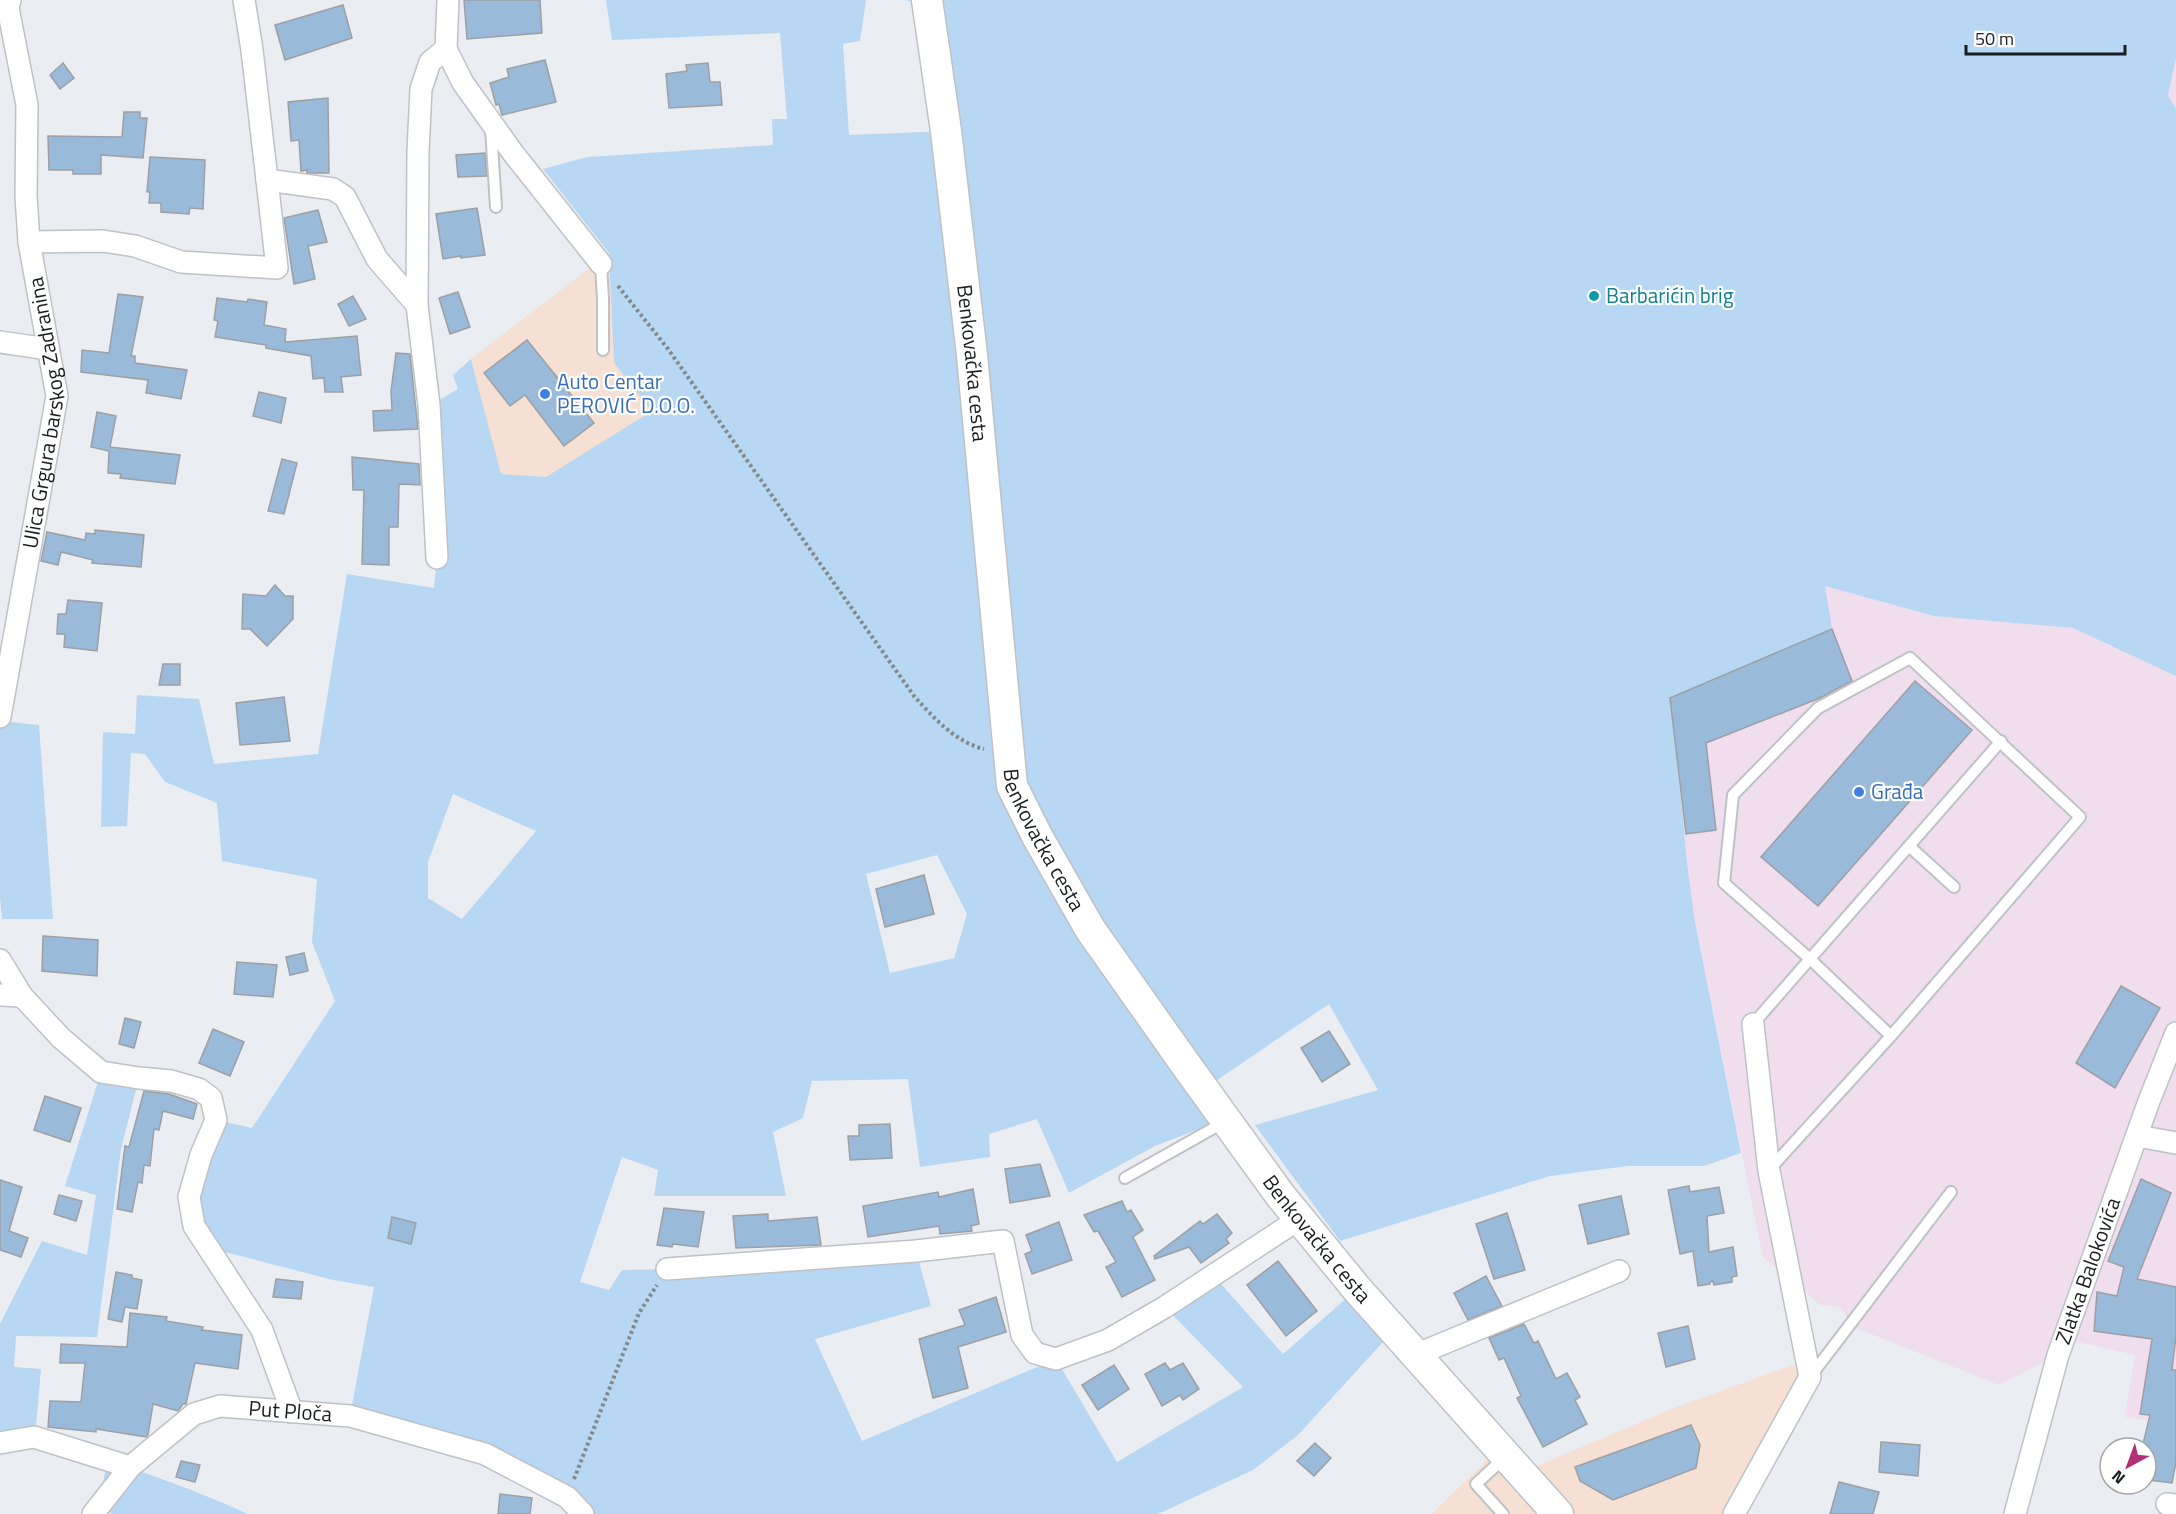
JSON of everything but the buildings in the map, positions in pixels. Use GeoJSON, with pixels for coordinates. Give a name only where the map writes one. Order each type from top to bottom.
{"type":"FeatureCollection","features":[{"type":"Feature","properties":{"kind":"main road","name":"Benkovačka cesta"},"geometry":{"type":"LineString","coordinates":[[927,0],[946,131],[972,355],[1012,786],[1037,836],[1090,929],[1224,1119],[1299,1219],[1415,1355],[1558,1514]]}},
{"type":"Feature","properties":{"kind":"street"},"geometry":{"type":"LineString","coordinates":[[29,242],[103,241],[135,246],[181,262],[277,268],[252,50],[244,0]]}},
{"type":"Feature","properties":{"kind":"street"},"geometry":{"type":"LineString","coordinates":[[448,0],[446,49],[463,83],[490,122],[601,264]]}},
{"type":"Feature","properties":{"kind":"street","name":"Ulica Grgura barskog Zadranina"},"geometry":{"type":"LineString","coordinates":[[0,717],[57,396],[29,242],[26,195],[27,105],[6,4]]}},
{"type":"Feature","properties":{"kind":"street"},"geometry":{"type":"LineString","coordinates":[[437,558],[429,405],[417,306],[418,152],[421,89],[430,62],[446,49]]}},
{"type":"Feature","properties":{"kind":"street"},"geometry":{"type":"LineString","coordinates":[[267,180],[333,189],[345,197],[377,259],[417,306]]}},
{"type":"Feature","properties":{"kind":"street"},"geometry":{"type":"LineString","coordinates":[[0,342],[48,349]]}},
{"type":"Feature","properties":{"kind":"street"},"geometry":{"type":"LineString","coordinates":[[0,960],[22,996],[61,1038],[101,1072],[171,1081],[199,1089],[211,1098],[216,1120],[201,1155],[189,1197],[194,1226],[262,1330],[292,1412]]}},
{"type":"Feature","properties":{"kind":"street"},"geometry":{"type":"LineString","coordinates":[[0,995],[22,996]]}},
{"type":"Feature","properties":{"kind":"street"},"geometry":{"type":"LineString","coordinates":[[1734,1514],[1810,1377],[1768,1171],[1754,1024]]}},
{"type":"Feature","properties":{"kind":"street","name":"Zlatka Balokovića"},"geometry":{"type":"LineString","coordinates":[[2015,1514],[2058,1355],[2149,1101],[2176,1033]]}},
{"type":"Feature","properties":{"kind":"street"},"geometry":{"type":"LineString","coordinates":[[2137,1136],[2176,1143]]}},
{"type":"Feature","properties":{"kind":"street"},"geometry":{"type":"LineString","coordinates":[[667,1269],[916,1251],[1004,1241],[1022,1335],[1035,1353],[1056,1359],[1108,1340],[1166,1307],[1299,1219]]}},
{"type":"Feature","properties":{"kind":"street"},"geometry":{"type":"LineString","coordinates":[[1415,1355],[1619,1271]]}},
{"type":"Feature","properties":{"kind":"street","name":"Put Ploča"},"geometry":{"type":"LineString","coordinates":[[93,1514],[130,1467],[194,1414],[220,1406],[350,1416],[485,1455],[567,1497],[583,1514]]}},
{"type":"Feature","properties":{"kind":"street"},"geometry":{"type":"LineString","coordinates":[[0,1443],[34,1437],[130,1467]]}},
{"type":"Feature","properties":{"kind":"lane"},"geometry":{"type":"LineString","coordinates":[[490,122],[496,207]]}},
{"type":"Feature","properties":{"kind":"lane"},"geometry":{"type":"LineString","coordinates":[[601,264],[603,350]]}},
{"type":"Feature","properties":{"kind":"lane"},"geometry":{"type":"LineString","coordinates":[[1768,1171],[1891,1036],[2080,817],[1910,658],[1818,708],[1733,795],[1724,884],[1810,959],[1891,1036]]}},
{"type":"Feature","properties":{"kind":"lane"},"geometry":{"type":"LineString","coordinates":[[1754,1024],[2001,741]]}},
{"type":"Feature","properties":{"kind":"lane"},"geometry":{"type":"LineString","coordinates":[[1909,846],[1954,887]]}},
{"type":"Feature","properties":{"kind":"lane"},"geometry":{"type":"LineString","coordinates":[[1125,1178],[1212,1129],[1224,1119]]}},
{"type":"Feature","properties":{"kind":"lane"},"geometry":{"type":"LineString","coordinates":[[1810,1377],[1951,1192]]}},
{"type":"Feature","properties":{"kind":"lane"},"geometry":{"type":"LineString","coordinates":[[1503,1514],[1476,1484],[1506,1455]]}},
{"type":"Feature","properties":{"kind":"path"},"geometry":{"type":"LineString","coordinates":[[601,264],[668,349],[914,696],[934,718],[958,737],[975,747],[1009,755]]}},
{"type":"Feature","properties":{"kind":"path"},"geometry":{"type":"LineString","coordinates":[[567,1497],[639,1313],[667,1269]]}},
{"type":"Feature","properties":{"kind":"shaded area"},"geometry":{"type":"Polygon","coordinates":[[[606,0],[866,0],[860,41],[843,44],[849,135],[946,131],[929,6],[905,0],[2176,0],[2176,58],[2168,96],[2176,109],[2176,676],[2073,628],[1934,616],[1825,586],[1832,629],[1671,697],[1695,922],[1741,1153],[1704,1166],[1628,1166],[1550,1176],[1340,1241],[1255,1125],[1378,1090],[1329,1004],[1204,1089],[1225,1119],[1155,1146],[1069,1193],[1037,1119],[989,1134],[990,1157],[920,1167],[908,1079],[812,1081],[803,1118],[773,1132],[786,1196],[654,1196],[658,1170],[622,1157],[580,1282],[609,1290],[622,1270],[667,1269],[916,1251],[931,1306],[815,1339],[862,1441],[1056,1359],[1117,1462],[1243,1387],[1165,1307],[1214,1276],[1283,1354],[1357,1289],[1394,1330],[1298,1435],[1253,1470],[1158,1514],[567,1514],[567,1497],[485,1454],[350,1416],[374,1287],[333,1280],[210,1248],[189,1197],[216,1120],[252,1128],[335,1001],[312,942],[317,879],[222,861],[217,803],[165,782],[145,754],[131,753],[127,826],[101,827],[103,732],[135,734],[137,695],[199,699],[214,764],[318,754],[347,574],[434,588],[437,558],[438,401],[458,389],[453,375],[471,359],[501,474],[546,477],[652,411],[614,363],[609,253],[543,169],[587,157],[773,145],[772,119],[787,119],[780,33],[612,40],[606,0]],[[453,794],[428,862],[428,898],[462,919],[536,831],[453,794]],[[937,855],[866,874],[890,973],[954,958],[967,914],[937,855]]]}},
{"type":"Feature","properties":{"kind":"shaded area"},"geometry":{"type":"Polygon","coordinates":[[[2176,58],[2176,109],[2168,96],[2176,58]]]}},
{"type":"Feature","properties":{"kind":"shaded area"},"geometry":{"type":"Polygon","coordinates":[[[609,253],[614,363],[653,411],[546,477],[501,474],[471,359],[609,253]]]}},
{"type":"Feature","properties":{"kind":"shaded area","name":"Građa"},"geometry":{"type":"Polygon","coordinates":[[[1825,586],[1934,616],[2073,628],[2176,676],[2176,1425],[2125,1417],[2135,1355],[2074,1341],[2058,1355],[1999,1385],[1856,1328],[1839,1307],[1820,1305],[1763,1257],[1695,922],[1670,698],[1831,629],[1825,586]]]}},
{"type":"Feature","properties":{"kind":"shaded area"},"geometry":{"type":"Polygon","coordinates":[[[0,721],[39,725],[53,919],[2,919],[0,721]]]}},
{"type":"Feature","properties":{"kind":"shaded area"},"geometry":{"type":"Polygon","coordinates":[[[101,1072],[139,1078],[121,1149],[97,1337],[16,1336],[14,1367],[41,1369],[35,1437],[169,1482],[248,1514],[113,1514],[98,1507],[106,1468],[36,1444],[0,1445],[0,1324],[42,1241],[87,1255],[96,1195],[65,1186],[101,1072]]]}},
{"type":"Feature","properties":{"kind":"shaded area"},"geometry":{"type":"Polygon","coordinates":[[[1793,1365],[1810,1377],[1734,1514],[1432,1514],[1499,1448],[1522,1472],[1679,1406],[1793,1365]]]}},
{"type":"Feature","properties":{"kind":"place","name":"Barbarićin brig"},"geometry":{"type":"Point","coordinates":[1594,296]}},
{"type":"Feature","properties":{"kind":"place","name":"Auto Centar PEROVIĆ D.O.O."},"geometry":{"type":"Point","coordinates":[545,394]}},
{"type":"Feature","properties":{"kind":"place","name":"Građa"},"geometry":{"type":"Point","coordinates":[1859,792]}}]}
